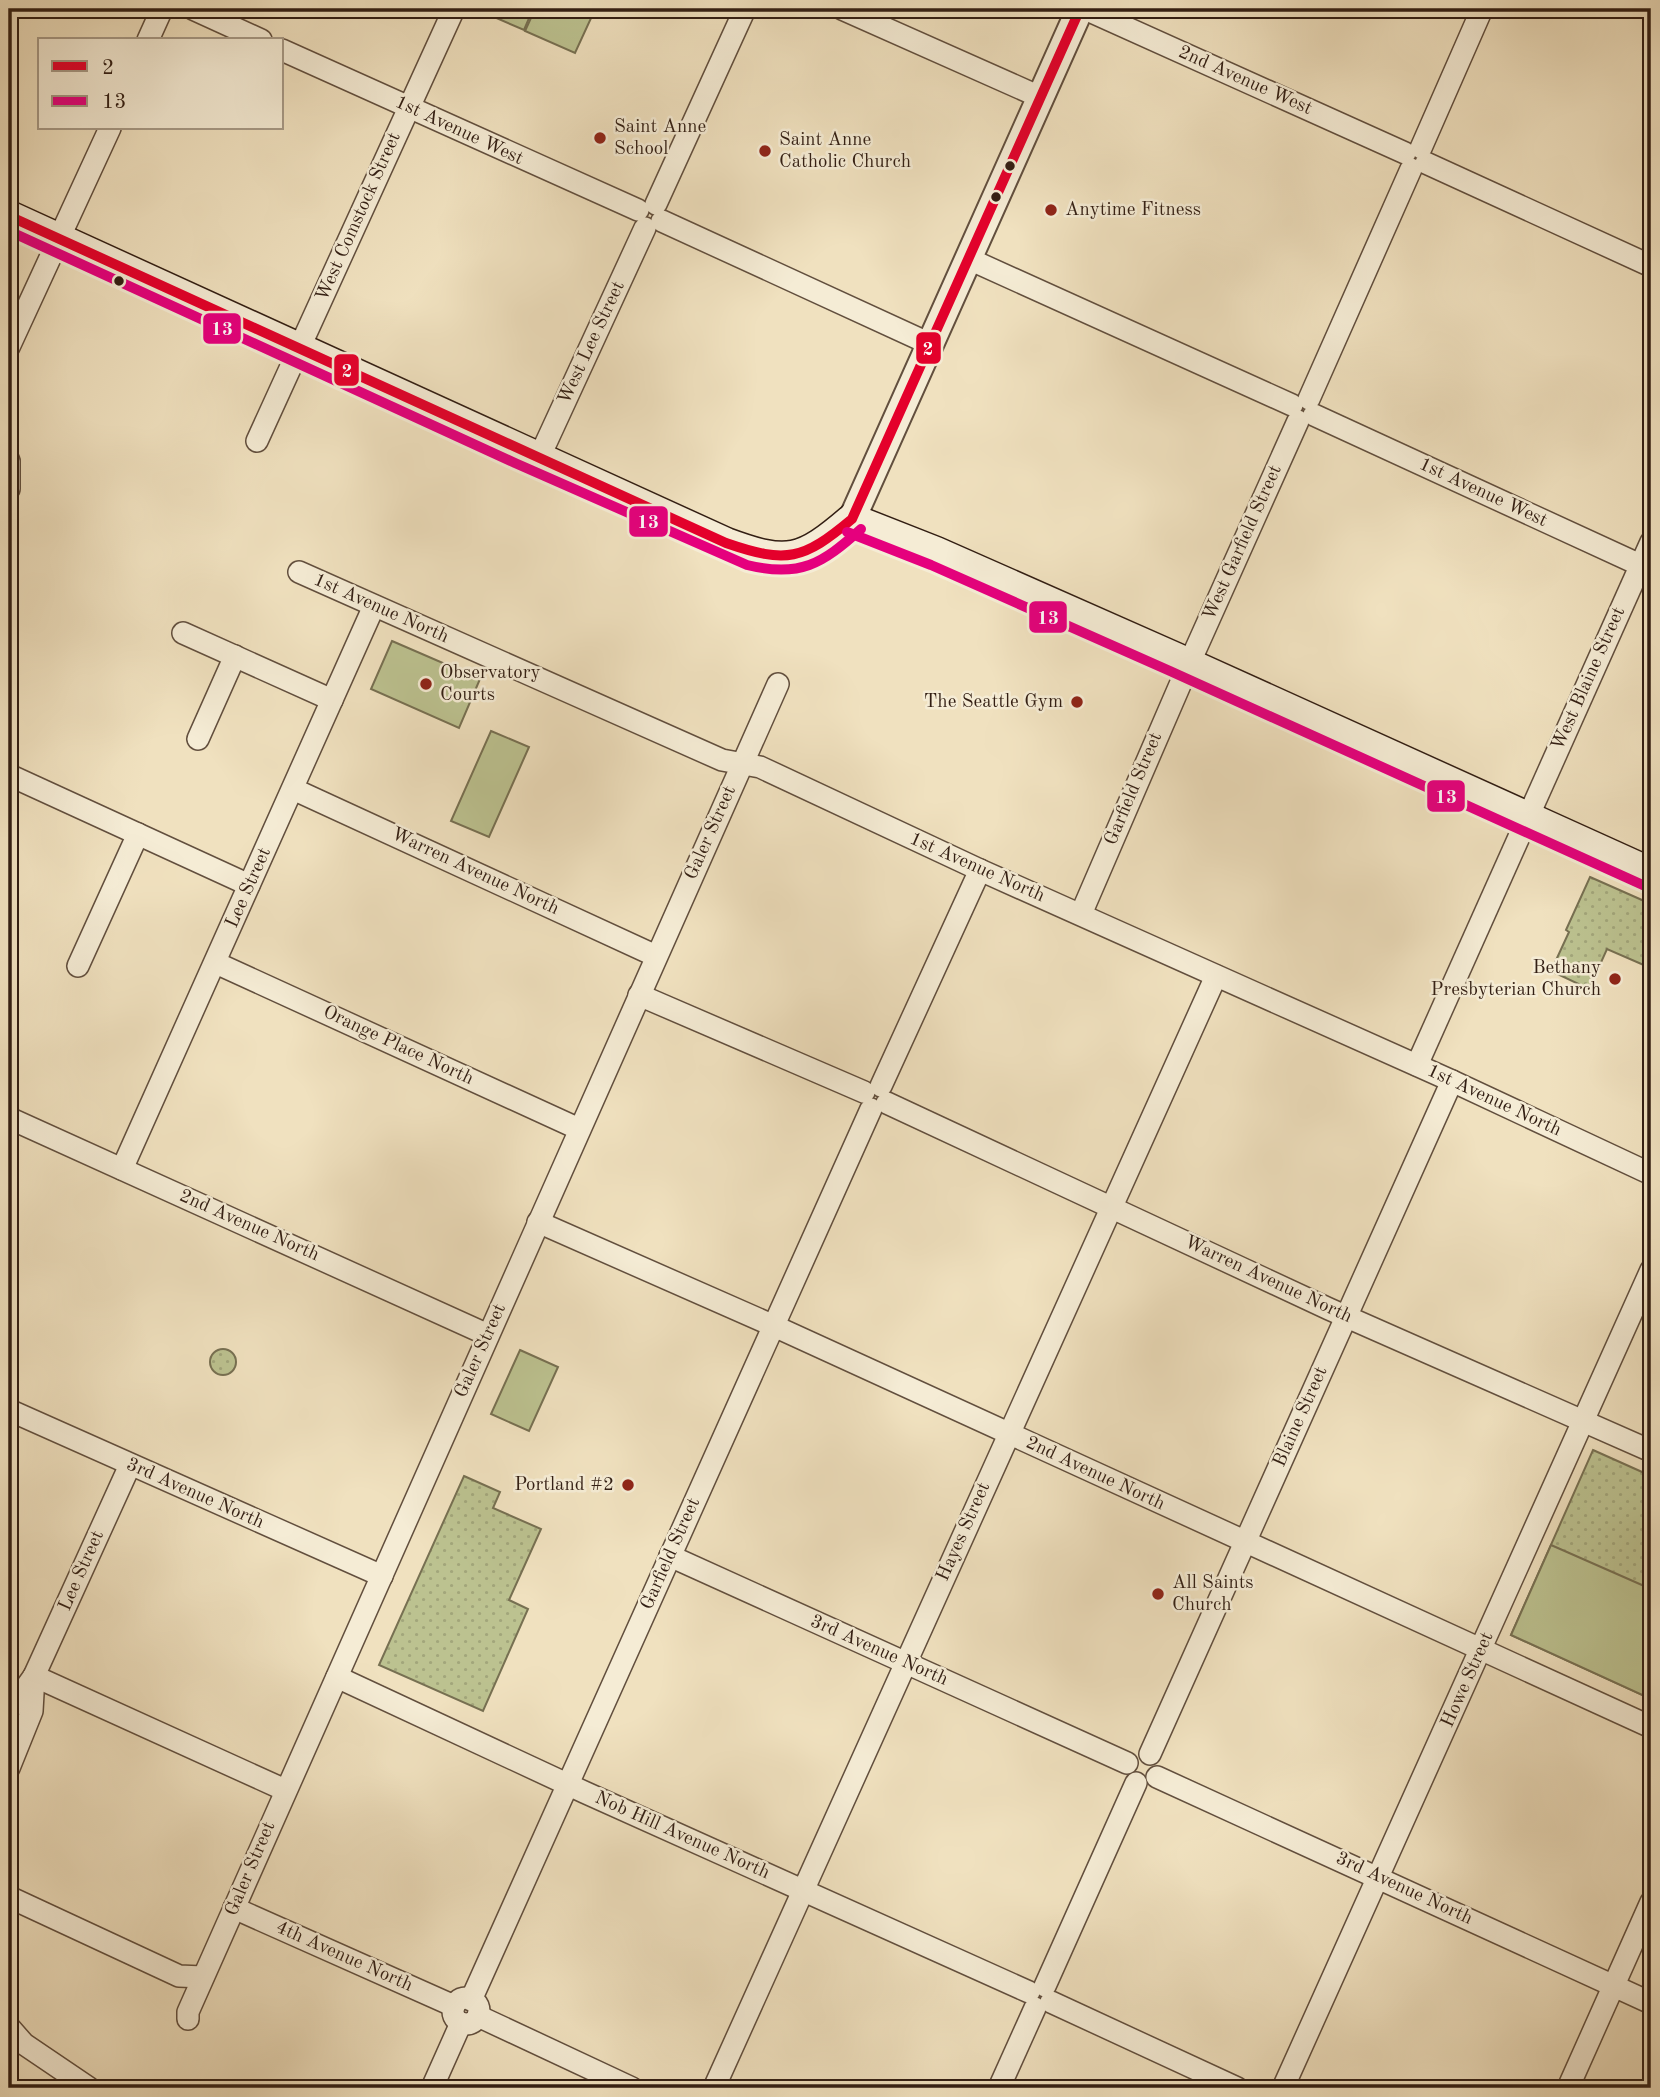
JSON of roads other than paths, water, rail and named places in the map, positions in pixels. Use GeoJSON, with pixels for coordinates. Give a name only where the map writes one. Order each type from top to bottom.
{"type":"FeatureCollection","features":[{"type":"Feature","properties":{"kind":"main road"},"geometry":{"type":"LineString","coordinates":[[9,216],[726,543],[770,557],[790,558],[809,552],[824,543],[852,519],[936,552],[1189,664],[1651,873]]}},
{"type":"Feature","properties":{"kind":"street"},"geometry":{"type":"LineString","coordinates":[[149,38],[162,9]]}},
{"type":"Feature","properties":{"kind":"street"},"geometry":{"type":"LineString","coordinates":[[193,9],[257,38]]}},
{"type":"Feature","properties":{"kind":"street","name":"West Comstock Street"},"geometry":{"type":"LineString","coordinates":[[257,442],[454,9]]}},
{"type":"Feature","properties":{"kind":"street","name":"West Lee Street"},"geometry":{"type":"LineString","coordinates":[[539,458],[745,9]]}},
{"type":"Feature","properties":{"kind":"street"},"geometry":{"type":"LineString","coordinates":[[842,9],[1040,97]]}},
{"type":"Feature","properties":{"kind":"street"},"geometry":{"type":"LineString","coordinates":[[852,519],[1080,9]]}},
{"type":"Feature","properties":{"kind":"street","name":"2nd Avenue West"},"geometry":{"type":"LineString","coordinates":[[1085,9],[1651,266]]}},
{"type":"Feature","properties":{"kind":"street","name":"West Garfield Street"},"geometry":{"type":"LineString","coordinates":[[1189,664],[1482,9]]}},
{"type":"Feature","properties":{"kind":"street","name":"1st Avenue West"},"geometry":{"type":"LineString","coordinates":[[284,51],[930,344]]}},
{"type":"Feature","properties":{"kind":"street"},"geometry":{"type":"LineString","coordinates":[[9,347],[109,130]]}},
{"type":"Feature","properties":{"kind":"street","name":"1st Avenue West"},"geometry":{"type":"LineString","coordinates":[[968,259],[1646,568]]}},
{"type":"Feature","properties":{"kind":"street"},"geometry":{"type":"LineString","coordinates":[[9,461],[9,489]]}},
{"type":"Feature","properties":{"kind":"street","name":"West Blaine Street"},"geometry":{"type":"LineString","coordinates":[[1527,816],[1646,568],[1651,542]]}},
{"type":"Feature","properties":{"kind":"street","name":"1st Avenue North"},"geometry":{"type":"LineString","coordinates":[[299,572],[722,760],[760,767],[980,870],[1417,1065],[1651,1174]]}},
{"type":"Feature","properties":{"kind":"street","name":"Lee Street"},"geometry":{"type":"LineString","coordinates":[[122,1169],[374,606]]}},
{"type":"Feature","properties":{"kind":"street"},"geometry":{"type":"LineString","coordinates":[[183,633],[332,700]]}},
{"type":"Feature","properties":{"kind":"street"},"geometry":{"type":"LineString","coordinates":[[198,739],[235,656]]}},
{"type":"Feature","properties":{"kind":"street","name":"Garfield Street"},"geometry":{"type":"LineString","coordinates":[[1081,914],[1189,664]]}},
{"type":"Feature","properties":{"kind":"street","name":"Galer Street"},"geometry":{"type":"LineString","coordinates":[[188,2018],[188,2012],[285,1790],[778,684]]}},
{"type":"Feature","properties":{"kind":"street"},"geometry":{"type":"LineString","coordinates":[[9,775],[249,886]]}},
{"type":"Feature","properties":{"kind":"street","name":"Warren Avenue North"},"geometry":{"type":"LineString","coordinates":[[293,789],[656,956]]}},
{"type":"Feature","properties":{"kind":"street"},"geometry":{"type":"LineString","coordinates":[[1417,1065],[1527,816]]}},
{"type":"Feature","properties":{"kind":"street"},"geometry":{"type":"LineString","coordinates":[[78,966],[138,834]]}},
{"type":"Feature","properties":{"kind":"street","name":"Garfield Street"},"geometry":{"type":"LineString","coordinates":[[432,2088],[980,870]]}},
{"type":"Feature","properties":{"kind":"street","name":"Orange Place North"},"geometry":{"type":"LineString","coordinates":[[216,963],[579,1129]]}},
{"type":"Feature","properties":{"kind":"street","name":"Hayes Street"},"geometry":{"type":"LineString","coordinates":[[714,2088],[1216,976]]}},
{"type":"Feature","properties":{"kind":"street","name":"Warren Avenue North"},"geometry":{"type":"LineString","coordinates":[[639,995],[876,1098],[1347,1317],[1651,1451]]}},
{"type":"Feature","properties":{"kind":"street","name":"Blaine Street"},"geometry":{"type":"LineString","coordinates":[[1150,1754],[1452,1081]]}},
{"type":"Feature","properties":{"kind":"street","name":"2nd Avenue North"},"geometry":{"type":"LineString","coordinates":[[9,1118],[488,1335]]}},
{"type":"Feature","properties":{"kind":"street","name":"2nd Avenue North"},"geometry":{"type":"LineString","coordinates":[[538,1222],[774,1326],[1651,1727]]}},
{"type":"Feature","properties":{"kind":"street","name":"Howe Street"},"geometry":{"type":"LineString","coordinates":[[1283,2088],[1651,1270]]}},
{"type":"Feature","properties":{"kind":"street","name":"3rd Avenue North"},"geometry":{"type":"LineString","coordinates":[[9,1410],[382,1576]]}},
{"type":"Feature","properties":{"kind":"street","name":"Lee Street"},"geometry":{"type":"LineString","coordinates":[[9,1710],[34,1676],[130,1465]]}},
{"type":"Feature","properties":{"kind":"street","name":"3rd Avenue North"},"geometry":{"type":"LineString","coordinates":[[670,1556],[1127,1763]]}},
{"type":"Feature","properties":{"kind":"street"},"geometry":{"type":"LineString","coordinates":[[34,1676],[285,1790]]}},
{"type":"Feature","properties":{"kind":"street","name":"Lee Street"},"geometry":{"type":"LineString","coordinates":[[9,1768],[32,1711],[34,1676]]}},
{"type":"Feature","properties":{"kind":"street","name":"Nob Hill Avenue North"},"geometry":{"type":"LineString","coordinates":[[337,1677],[1237,2088]]}},
{"type":"Feature","properties":{"kind":"street"},"geometry":{"type":"LineString","coordinates":[[1135,1754],[1150,1754],[1157,1761],[1157,1777],[1148,1784],[1136,1783],[1129,1777],[1127,1763],[1135,1754]]}},
{"type":"Feature","properties":{"kind":"street","name":"3rd Avenue North"},"geometry":{"type":"LineString","coordinates":[[1157,1777],[1651,2003]]}},
{"type":"Feature","properties":{"kind":"street"},"geometry":{"type":"LineString","coordinates":[[999,2088],[1136,1783]]}},
{"type":"Feature","properties":{"kind":"street"},"geometry":{"type":"LineString","coordinates":[[9,1897],[179,1976],[204,1977]]}},
{"type":"Feature","properties":{"kind":"street"},"geometry":{"type":"LineString","coordinates":[[1568,2088],[1651,1902]]}},
{"type":"Feature","properties":{"kind":"street","name":"4th Avenue North"},"geometry":{"type":"LineString","coordinates":[[234,1908],[632,2088]]}},
{"type":"Feature","properties":{"kind":"street"},"geometry":{"type":"LineString","coordinates":[[9,2027],[24,2044],[89,2088]]}},
{"type":"Feature","properties":{"kind":"place","name":"Saint Anne School"},"geometry":{"type":"Point","coordinates":[600,138]}},
{"type":"Feature","properties":{"kind":"place","name":"Saint Anne Catholic Church"},"geometry":{"type":"Point","coordinates":[765,151]}},
{"type":"Feature","properties":{"kind":"place","name":"Anytime Fitness"},"geometry":{"type":"Point","coordinates":[1051,210]}},
{"type":"Feature","properties":{"kind":"place","name":"Observatory Courts"},"geometry":{"type":"Point","coordinates":[426,684]}},
{"type":"Feature","properties":{"kind":"place","name":"The Seattle Gym"},"geometry":{"type":"Point","coordinates":[1077,702]}},
{"type":"Feature","properties":{"kind":"place","name":"Bethany Presbyterian Church"},"geometry":{"type":"Point","coordinates":[1615,979]}},
{"type":"Feature","properties":{"kind":"place","name":"Portland #2"},"geometry":{"type":"Point","coordinates":[628,1485]}},
{"type":"Feature","properties":{"kind":"place","name":"All Saints Church"},"geometry":{"type":"Point","coordinates":[1158,1594]}}]}
